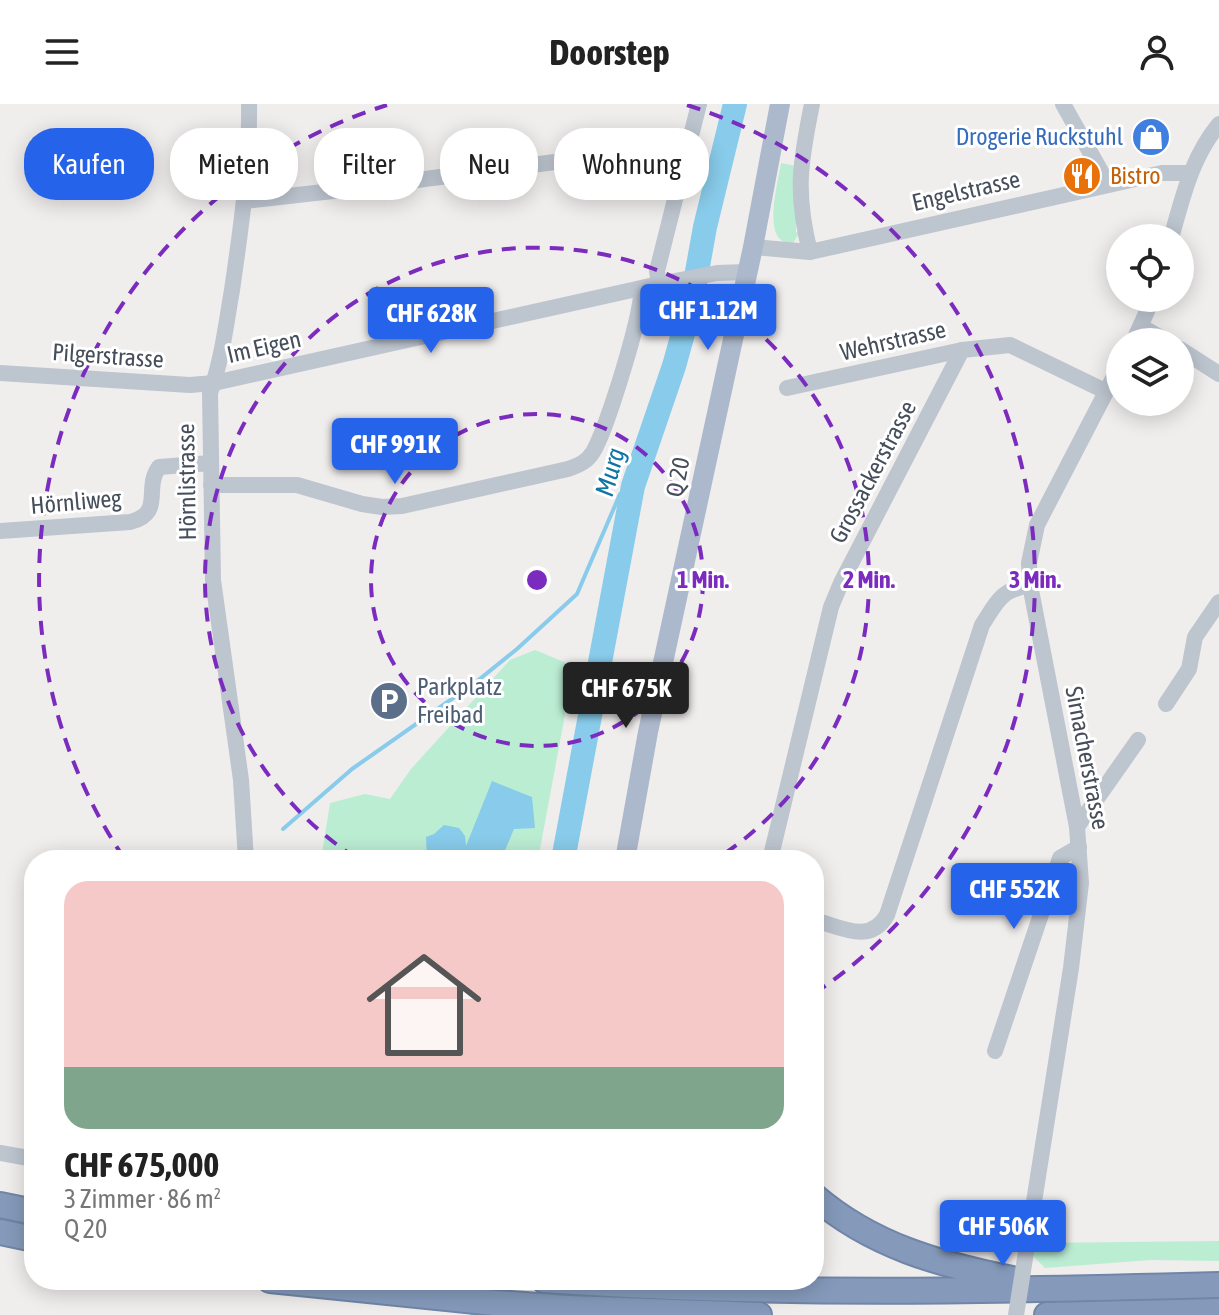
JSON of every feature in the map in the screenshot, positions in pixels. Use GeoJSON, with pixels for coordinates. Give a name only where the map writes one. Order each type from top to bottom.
{"type":"FeatureCollection","features":[{"type":"Feature","properties":{"kind":"highway"},"geometry":{"type":"LineString","coordinates":[[824,1203],[862,1231],[905,1252],[960,1269],[1058,1289]]}},
{"type":"Feature","properties":{"kind":"highway"},"geometry":{"type":"LineString","coordinates":[[0,1205],[24,1210]]}},
{"type":"Feature","properties":{"kind":"highway"},"geometry":{"type":"LineString","coordinates":[[0,1232],[24,1237]]}},
{"type":"Feature","properties":{"kind":"highway"},"geometry":{"type":"LineString","coordinates":[[824,1290],[1219,1285]]}},
{"type":"Feature","properties":{"kind":"highway"},"geometry":{"type":"LineString","coordinates":[[363,1290],[562,1312],[759,1315]]}},
{"type":"Feature","properties":{"kind":"highway"},"geometry":{"type":"LineString","coordinates":[[1047,1315],[1219,1311]]}},
{"type":"Feature","properties":{"kind":"main road","name":"Q 20"},"geometry":{"type":"LineString","coordinates":[[627,850],[648,732],[753,247],[780,104]]}},
{"type":"Feature","properties":{"kind":"main road"},"geometry":{"type":"LineString","coordinates":[[536,1315],[546,1290]]}},
{"type":"Feature","properties":{"kind":"street","name":"Hörnlistrasse"},"geometry":{"type":"LineString","coordinates":[[245,850],[241,780],[213,580],[210,393],[228,313],[244,201],[249,104]]}},
{"type":"Feature","properties":{"kind":"street"},"geometry":{"type":"LineString","coordinates":[[694,128],[699,104]]}},
{"type":"Feature","properties":{"kind":"street"},"geometry":{"type":"LineString","coordinates":[[810,252],[799,191],[812,104]]}},
{"type":"Feature","properties":{"kind":"street"},"geometry":{"type":"LineString","coordinates":[[1063,104],[1108,184]]}},
{"type":"Feature","properties":{"kind":"street"},"geometry":{"type":"LineString","coordinates":[[1175,224],[1190,173],[1202,147],[1219,124]]}},
{"type":"Feature","properties":{"kind":"street"},"geometry":{"type":"LineString","coordinates":[[244,201],[554,162]]}},
{"type":"Feature","properties":{"kind":"street","name":"Engelstrasse"},"geometry":{"type":"LineString","coordinates":[[753,247],[810,252],[1170,171],[1190,173]]}},
{"type":"Feature","properties":{"kind":"street"},"geometry":{"type":"LineString","coordinates":[[659,284],[657,271],[675,200]]}},
{"type":"Feature","properties":{"kind":"street","name":"Im Eigen"},"geometry":{"type":"LineString","coordinates":[[214,383],[683,279],[747,272]]}},
{"type":"Feature","properties":{"kind":"street"},"geometry":{"type":"LineString","coordinates":[[211,485],[297,485],[362,504],[392,507],[584,463],[593,453],[599,438],[624,363],[641,307],[641,289]]}},
{"type":"Feature","properties":{"kind":"street"},"geometry":{"type":"LineString","coordinates":[[1142,327],[1148,312]]}},
{"type":"Feature","properties":{"kind":"street"},"geometry":{"type":"LineString","coordinates":[[962,350],[1010,345],[1105,391]]}},
{"type":"Feature","properties":{"kind":"street","name":"Wehrstrasse"},"geometry":{"type":"LineString","coordinates":[[787,388],[962,350]]}},
{"type":"Feature","properties":{"kind":"street","name":"Grossackerstrasse"},"geometry":{"type":"LineString","coordinates":[[772,850],[831,607],[962,350]]}},
{"type":"Feature","properties":{"kind":"street"},"geometry":{"type":"LineString","coordinates":[[1194,358],[1219,374]]}},
{"type":"Feature","properties":{"kind":"street","name":"Pilgerstrasse"},"geometry":{"type":"LineString","coordinates":[[0,373],[190,385],[214,383]]}},
{"type":"Feature","properties":{"kind":"street","name":"Sirnacherstrasse"},"geometry":{"type":"LineString","coordinates":[[1016,1315],[1081,883],[1077,827],[1030,585],[1029,563],[1037,525],[1105,391]]}},
{"type":"Feature","properties":{"kind":"street","name":"Hörnliweg"},"geometry":{"type":"LineString","coordinates":[[0,531],[142,519],[149,512],[154,474],[159,467],[211,463]]}},
{"type":"Feature","properties":{"kind":"street"},"geometry":{"type":"LineString","coordinates":[[824,923],[860,932],[874,930],[881,925],[887,915],[982,625],[1007,590],[1030,585]]}},
{"type":"Feature","properties":{"kind":"street"},"geometry":{"type":"LineString","coordinates":[[1166,704],[1189,669],[1195,637],[1219,602]]}},
{"type":"Feature","properties":{"kind":"street"},"geometry":{"type":"LineString","coordinates":[[1077,827],[1138,740]]}},
{"type":"Feature","properties":{"kind":"street"},"geometry":{"type":"LineString","coordinates":[[995,1051],[1060,858],[1079,847]]}},
{"type":"Feature","properties":{"kind":"street"},"geometry":{"type":"LineString","coordinates":[[0,1153],[24,1157]]}},
{"type":"Feature","properties":{"kind":"green space"},"geometry":{"type":"Polygon","coordinates":[[[781,163],[796,166],[796,232],[799,233],[793,243],[783,241],[777,235],[774,224],[781,163]]]}},
{"type":"Feature","properties":{"kind":"green space"},"geometry":{"type":"Polygon","coordinates":[[[535,650],[574,666],[540,850],[323,850],[330,803],[365,794],[390,799],[411,769],[510,660],[535,650]]]}},
{"type":"Feature","properties":{"kind":"green space"},"geometry":{"type":"Polygon","coordinates":[[[1219,1241],[1219,1261],[1151,1260],[1045,1268],[1033,1256],[1035,1243],[1219,1241]]]}},
{"type":"Feature","properties":{"kind":"water"},"geometry":{"type":"Polygon","coordinates":[[[492,781],[532,797],[535,828],[514,829],[505,850],[427,850],[426,837],[444,825],[459,828],[465,836],[466,846],[492,781]]]}},
{"type":"Feature","properties":{"kind":"waterway","name":"Murg"},"geometry":{"type":"LineString","coordinates":[[565,850],[633,486],[674,366],[691,305],[705,227],[735,104]]}},
{"type":"Feature","properties":{"kind":"waterway"},"geometry":{"type":"LineString","coordinates":[[283,829],[352,769],[476,682],[577,594],[620,494],[633,491]]}},
{"type":"Feature","properties":{"kind":"waterway","name":"Murg"},"geometry":{"type":"LineString","coordinates":[[482,1315],[486,1290]]}},
{"type":"Feature","properties":{"kind":"place","name":"Drogerie Ruckstuhl"},"geometry":{"type":"Point","coordinates":[1151,137]}},
{"type":"Feature","properties":{"kind":"place","name":"Bistro"},"geometry":{"type":"Point","coordinates":[1082,176]}},
{"type":"Feature","properties":{"kind":"place","name":"Parkplatz Freibad"},"geometry":{"type":"Point","coordinates":[389,701]}}]}
